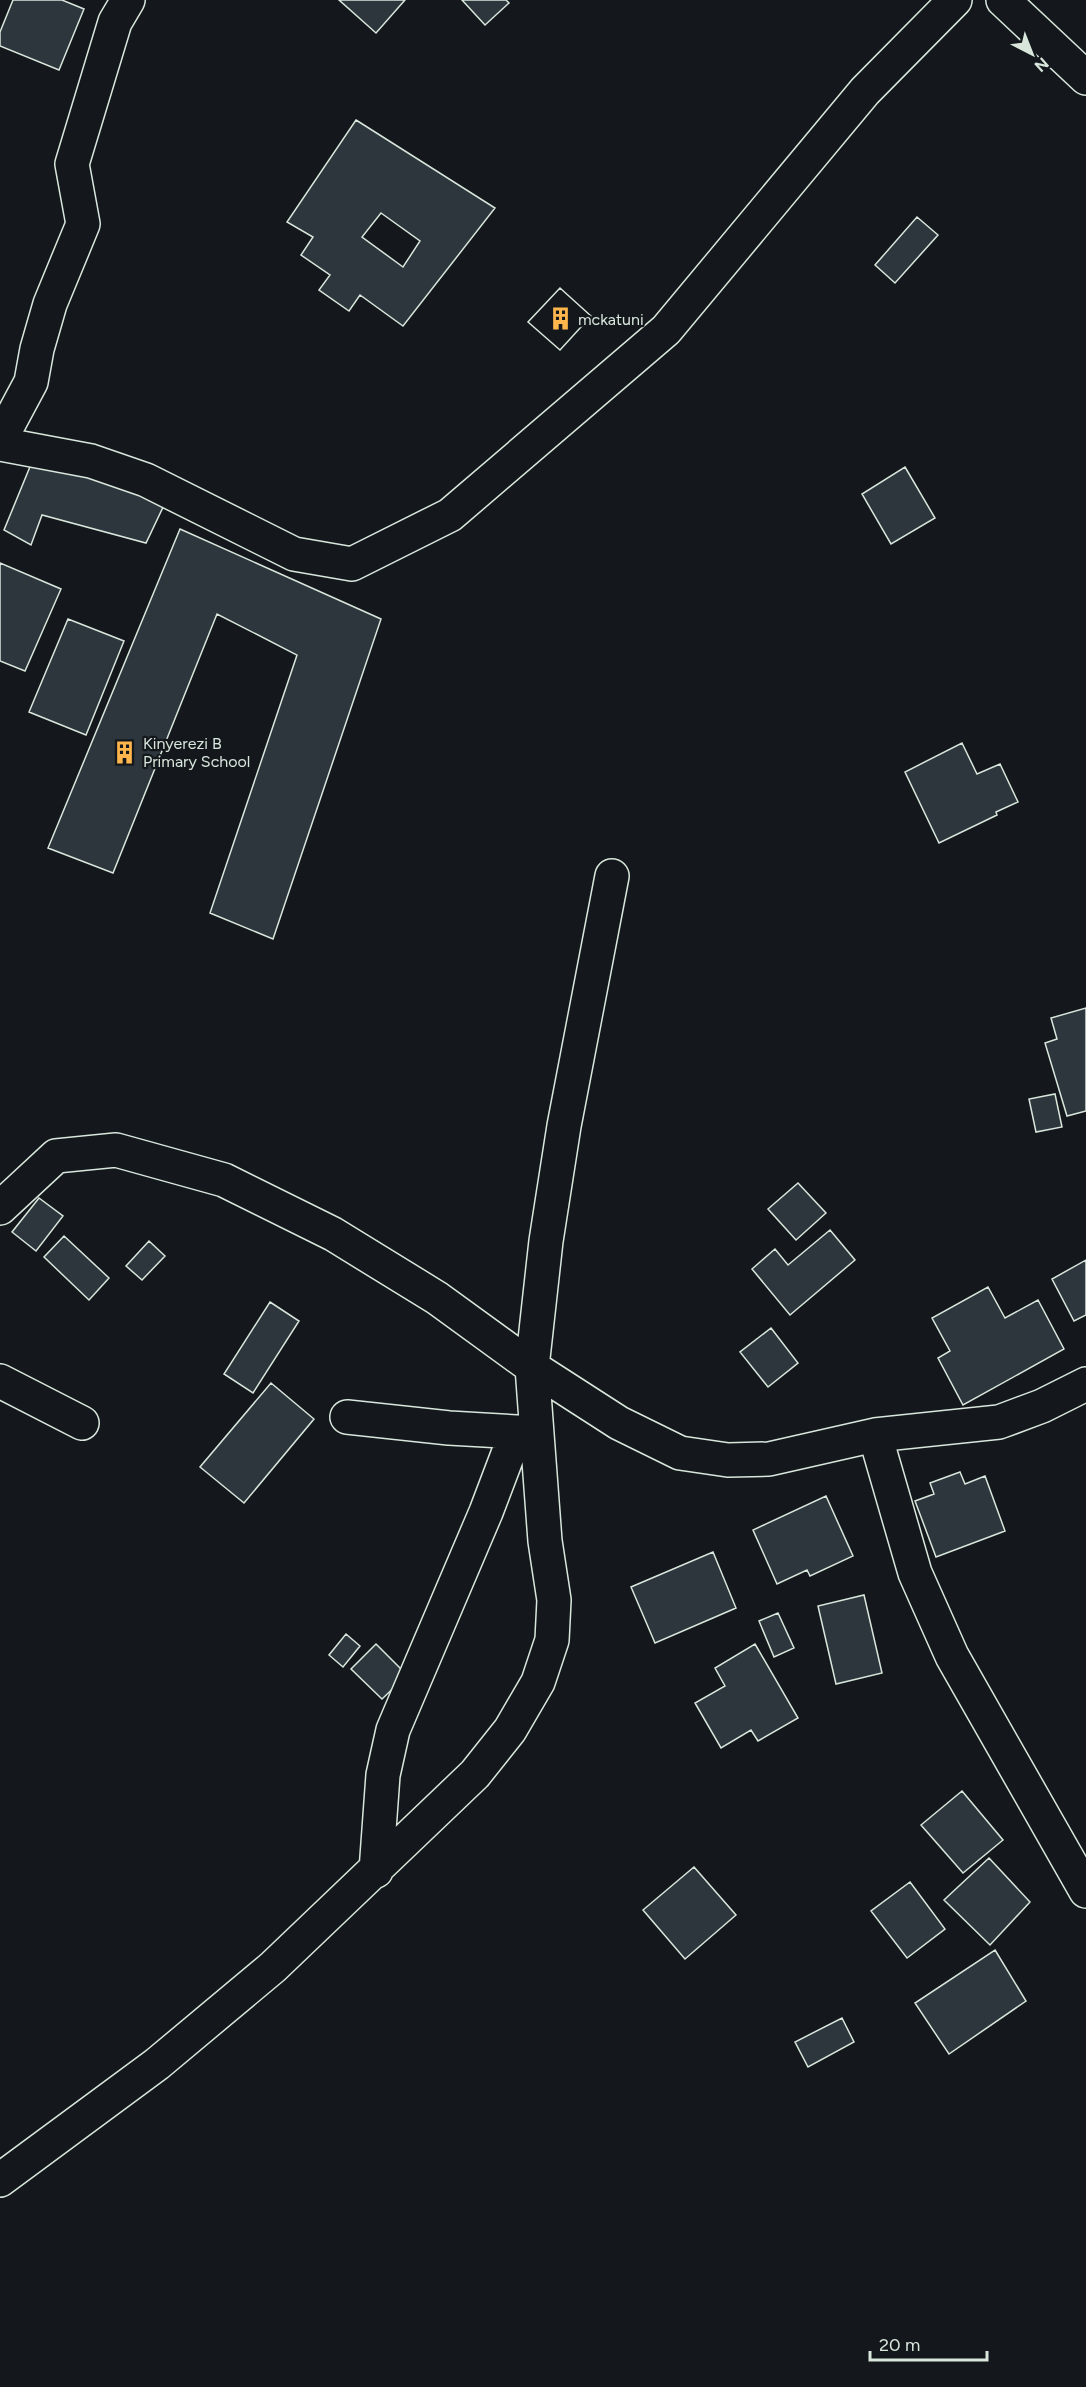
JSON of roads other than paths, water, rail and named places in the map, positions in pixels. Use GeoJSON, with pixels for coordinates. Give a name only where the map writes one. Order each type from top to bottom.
{"type":"FeatureCollection","features":[{"type":"Feature","properties":{"kind":"street"},"geometry":{"type":"LineString","coordinates":[[128,0],[115,22],[72,164],[83,224],[50,304],[37,348],[31,382],[0,442],[90,461],[146,480],[294,554],[352,564],[450,515],[666,330],[865,91],[955,0]]}},
{"type":"Feature","properties":{"kind":"street"},"geometry":{"type":"LineString","coordinates":[[1003,0],[1086,78]]}},
{"type":"Feature","properties":{"kind":"street"},"geometry":{"type":"LineString","coordinates":[[0,2180],[157,2064],[273,1968],[475,1774],[510,1730],[538,1682],[552,1640],[554,1600],[525,1433],[546,1241],[564,1126],[612,876]]}},
{"type":"Feature","properties":{"kind":"street"},"geometry":{"type":"LineString","coordinates":[[0,1208],[56,1156],[116,1150],[224,1180],[333,1234],[437,1298],[532,1367],[619,1424],[680,1453],[728,1460],[769,1459],[875,1435],[999,1422],[1042,1406],[1086,1384]]}},
{"type":"Feature","properties":{"kind":"street"},"geometry":{"type":"LineString","coordinates":[[0,1381],[82,1423]]}},
{"type":"Feature","properties":{"kind":"street"},"geometry":{"type":"LineString","coordinates":[[347,1417],[525,1433]]}},
{"type":"Feature","properties":{"kind":"street"},"geometry":{"type":"LineString","coordinates":[[376,1871],[383,1775],[393,1730],[486,1512],[525,1433]]}},
{"type":"Feature","properties":{"kind":"street"},"geometry":{"type":"LineString","coordinates":[[875,1435],[915,1573],[952,1656],[1086,1891]]}},
{"type":"Feature","properties":{"kind":"place","name":"mckatuni"},"geometry":{"type":"Point","coordinates":[560,319]}},
{"type":"Feature","properties":{"kind":"place","name":"Kinyerezi B Primary School"},"geometry":{"type":"Point","coordinates":[125,752]}}]}
